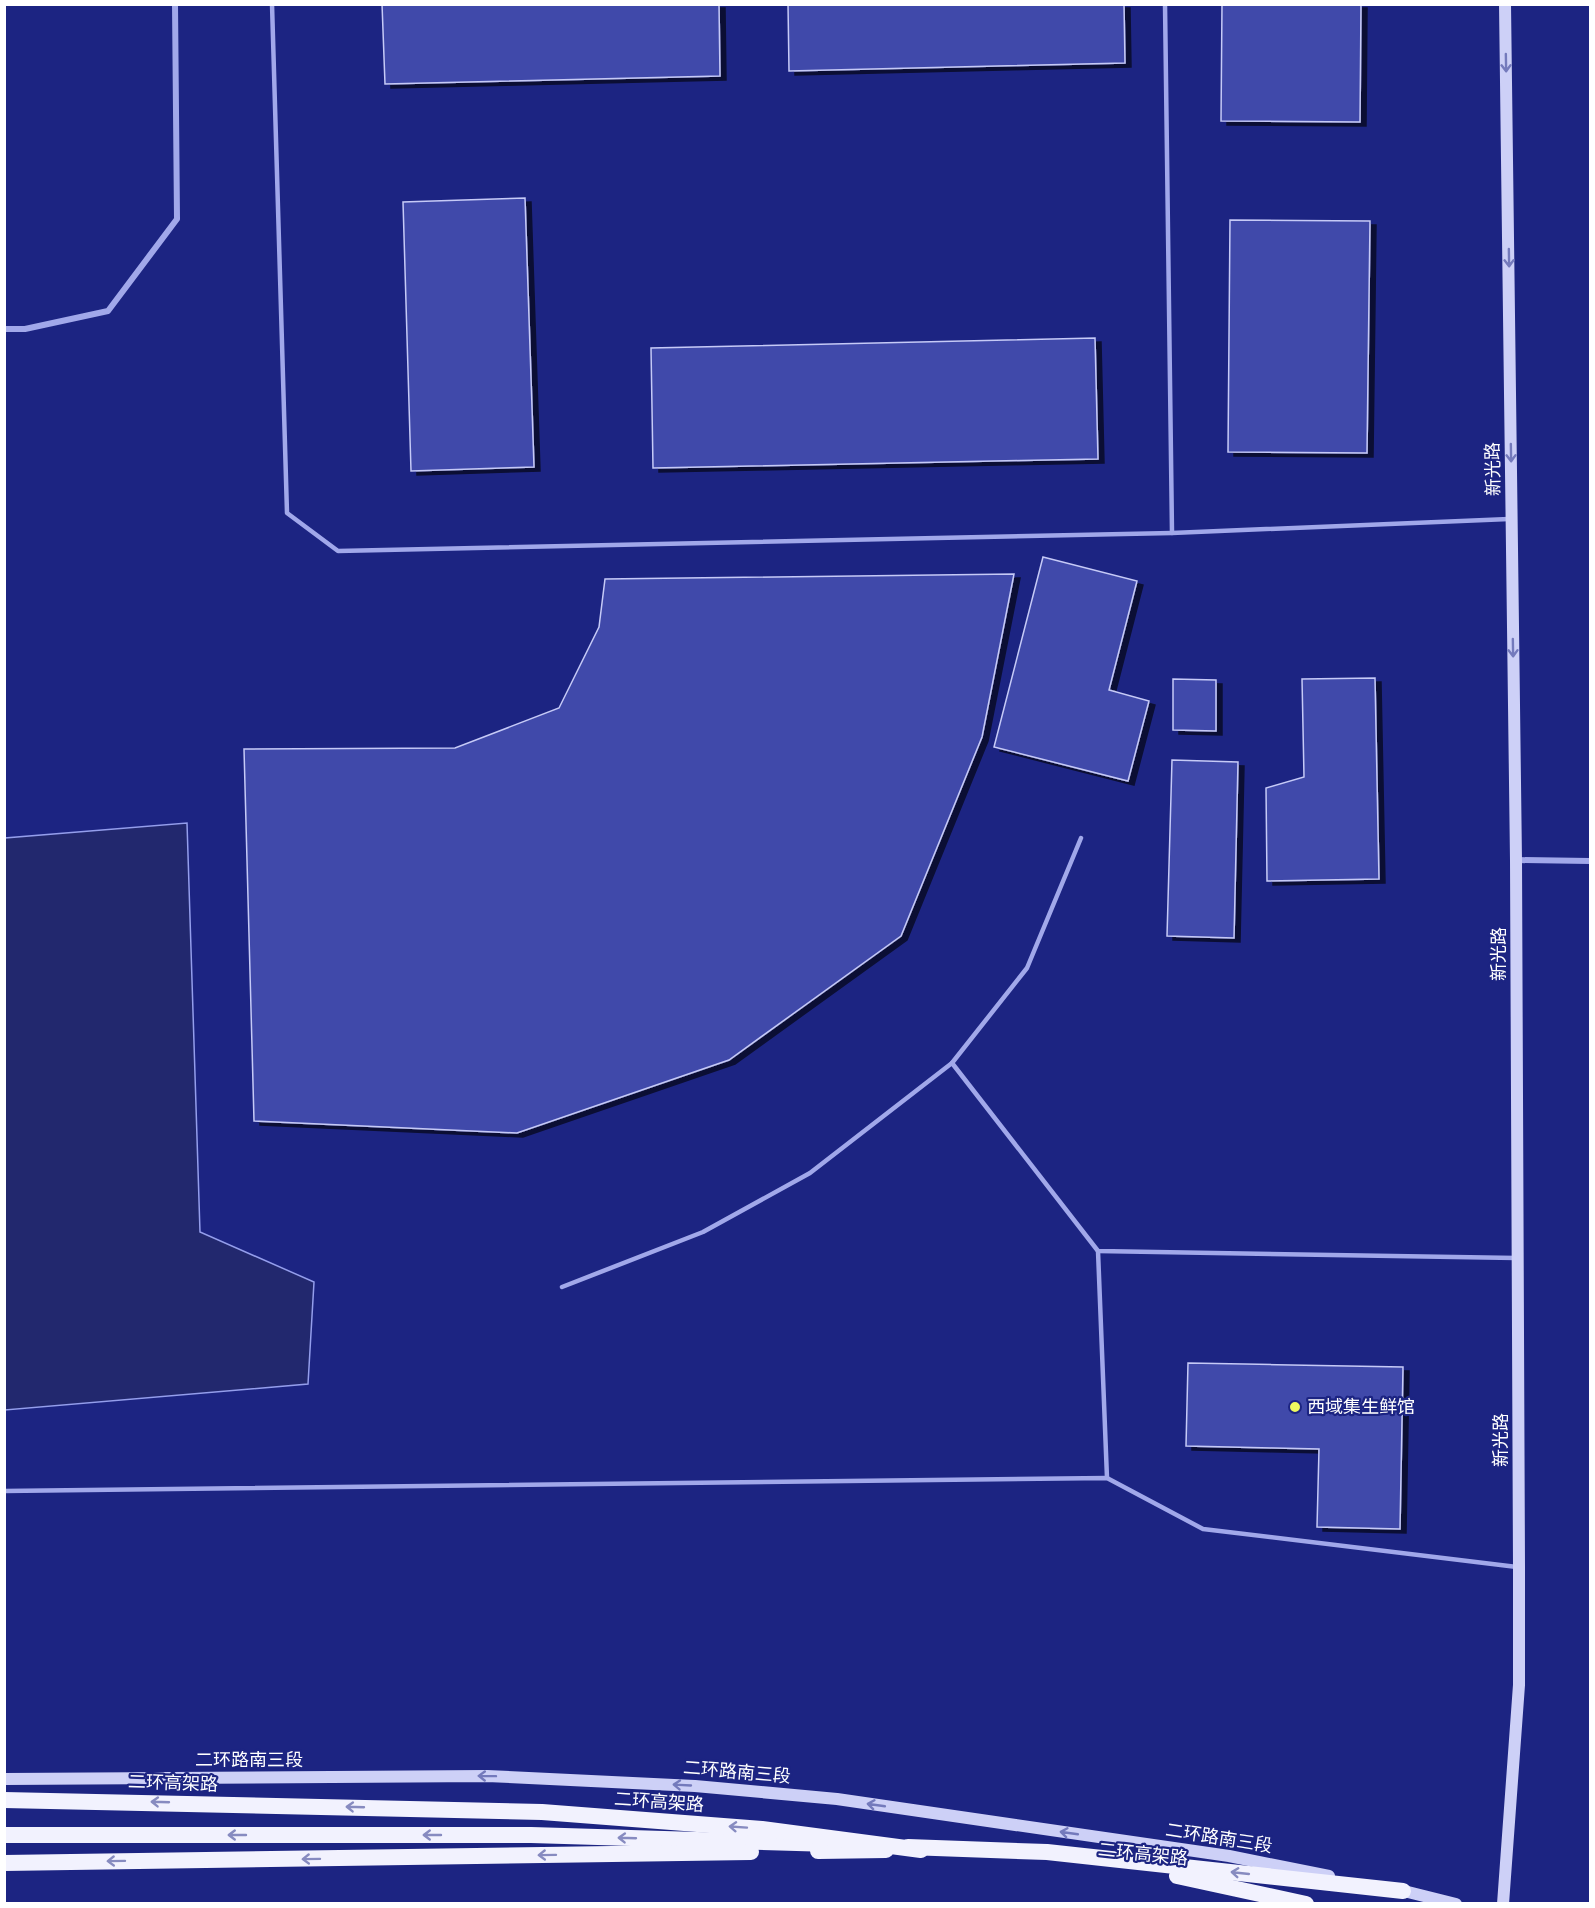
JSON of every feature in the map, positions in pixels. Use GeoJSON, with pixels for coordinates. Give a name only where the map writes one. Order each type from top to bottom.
{"type":"FeatureCollection","features":[{"type":"Feature","properties":{"kind":"highway","name":"二环高架路"},"geometry":{"type":"LineString","coordinates":[[4,1800],[542,1812],[762,1829],[921,1850],[1188,1878],[1306,1904]]}},
{"type":"Feature","properties":{"kind":"highway"},"geometry":{"type":"LineString","coordinates":[[4,1835],[531,1835],[1047,1851],[1403,1891]]}},
{"type":"Feature","properties":{"kind":"highway"},"geometry":{"type":"LineString","coordinates":[[4,1863],[921,1850]]}},
{"type":"Feature","properties":{"kind":"main road","name":"新光路"},"geometry":{"type":"LineString","coordinates":[[1503,1904],[1519,1685],[1516,860],[1505,4]]}},
{"type":"Feature","properties":{"kind":"main road","name":"二环路南三段"},"geometry":{"type":"LineString","coordinates":[[4,1779],[487,1776],[695,1786],[837,1799],[1229,1856],[1456,1904]]}},
{"type":"Feature","properties":{"kind":"street"},"geometry":{"type":"LineString","coordinates":[[4,329],[25,329],[108,310],[177,219],[176,4]]}},
{"type":"Feature","properties":{"kind":"street"},"geometry":{"type":"LineString","coordinates":[[1516,860],[1590,861]]}},
{"type":"Feature","properties":{"kind":"lane"},"geometry":{"type":"LineString","coordinates":[[272,4],[287,513],[338,551],[1172,533],[1512,519]]}},
{"type":"Feature","properties":{"kind":"lane"},"geometry":{"type":"LineString","coordinates":[[1165,4],[1172,533]]}},
{"type":"Feature","properties":{"kind":"lane"},"geometry":{"type":"LineString","coordinates":[[562,1287],[703,1232],[810,1173],[952,1063],[1027,968],[1081,838]]}},
{"type":"Feature","properties":{"kind":"lane"},"geometry":{"type":"LineString","coordinates":[[952,1063],[1098,1251],[1107,1478]]}},
{"type":"Feature","properties":{"kind":"lane"},"geometry":{"type":"LineString","coordinates":[[1098,1251],[1519,1258]]}},
{"type":"Feature","properties":{"kind":"lane"},"geometry":{"type":"LineString","coordinates":[[4,1491],[1107,1478],[1203,1528],[1519,1568]]}},
{"type":"Feature","properties":{"kind":"shaded area"},"geometry":{"type":"Polygon","coordinates":[[[187,823],[200,1232],[314,1282],[308,1384],[5,1410],[5,838],[187,823]]]}},
{"type":"Feature","properties":{"kind":"building"},"geometry":{"type":"Polygon","coordinates":[[[382,4],[719,4],[720,76],[385,84],[382,4]]]}},
{"type":"Feature","properties":{"kind":"building"},"geometry":{"type":"Polygon","coordinates":[[[788,4],[1124,4],[1125,63],[789,71],[788,4]]]}},
{"type":"Feature","properties":{"kind":"building"},"geometry":{"type":"Polygon","coordinates":[[[1222,4],[1361,4],[1360,122],[1221,121],[1222,4]]]}},
{"type":"Feature","properties":{"kind":"building"},"geometry":{"type":"Polygon","coordinates":[[[525,198],[534,467],[411,471],[403,202],[525,198]]]}},
{"type":"Feature","properties":{"kind":"building"},"geometry":{"type":"Polygon","coordinates":[[[1230,220],[1370,221],[1367,453],[1228,452],[1230,220]]]}},
{"type":"Feature","properties":{"kind":"building"},"geometry":{"type":"Polygon","coordinates":[[[1095,338],[1098,459],[653,468],[651,348],[1095,338]]]}},
{"type":"Feature","properties":{"kind":"building"},"geometry":{"type":"Polygon","coordinates":[[[1043,557],[1137,581],[1109,690],[1149,701],[1128,781],[994,747],[1043,557]]]}},
{"type":"Feature","properties":{"kind":"building"},"geometry":{"type":"Polygon","coordinates":[[[1014,574],[982,737],[901,936],[729,1060],[517,1133],[254,1121],[244,749],[455,748],[559,708],[599,627],[605,579],[1014,574]]]}},
{"type":"Feature","properties":{"kind":"building"},"geometry":{"type":"Polygon","coordinates":[[[1375,678],[1379,879],[1267,881],[1266,788],[1304,777],[1302,679],[1375,678]]]}},
{"type":"Feature","properties":{"kind":"building"},"geometry":{"type":"Polygon","coordinates":[[[1173,679],[1216,680],[1216,731],[1173,730],[1173,679]]]}},
{"type":"Feature","properties":{"kind":"building"},"geometry":{"type":"Polygon","coordinates":[[[1172,760],[1238,762],[1234,938],[1167,936],[1172,760]]]}},
{"type":"Feature","properties":{"kind":"building","name":"西域集生鲜馆"},"geometry":{"type":"Polygon","coordinates":[[[1188,1363],[1403,1367],[1400,1529],[1317,1527],[1319,1449],[1186,1446],[1188,1363]]]}},
{"type":"Feature","properties":{"kind":"place","name":"西域集生鲜馆"},"geometry":{"type":"Point","coordinates":[1295,1407]}}]}
